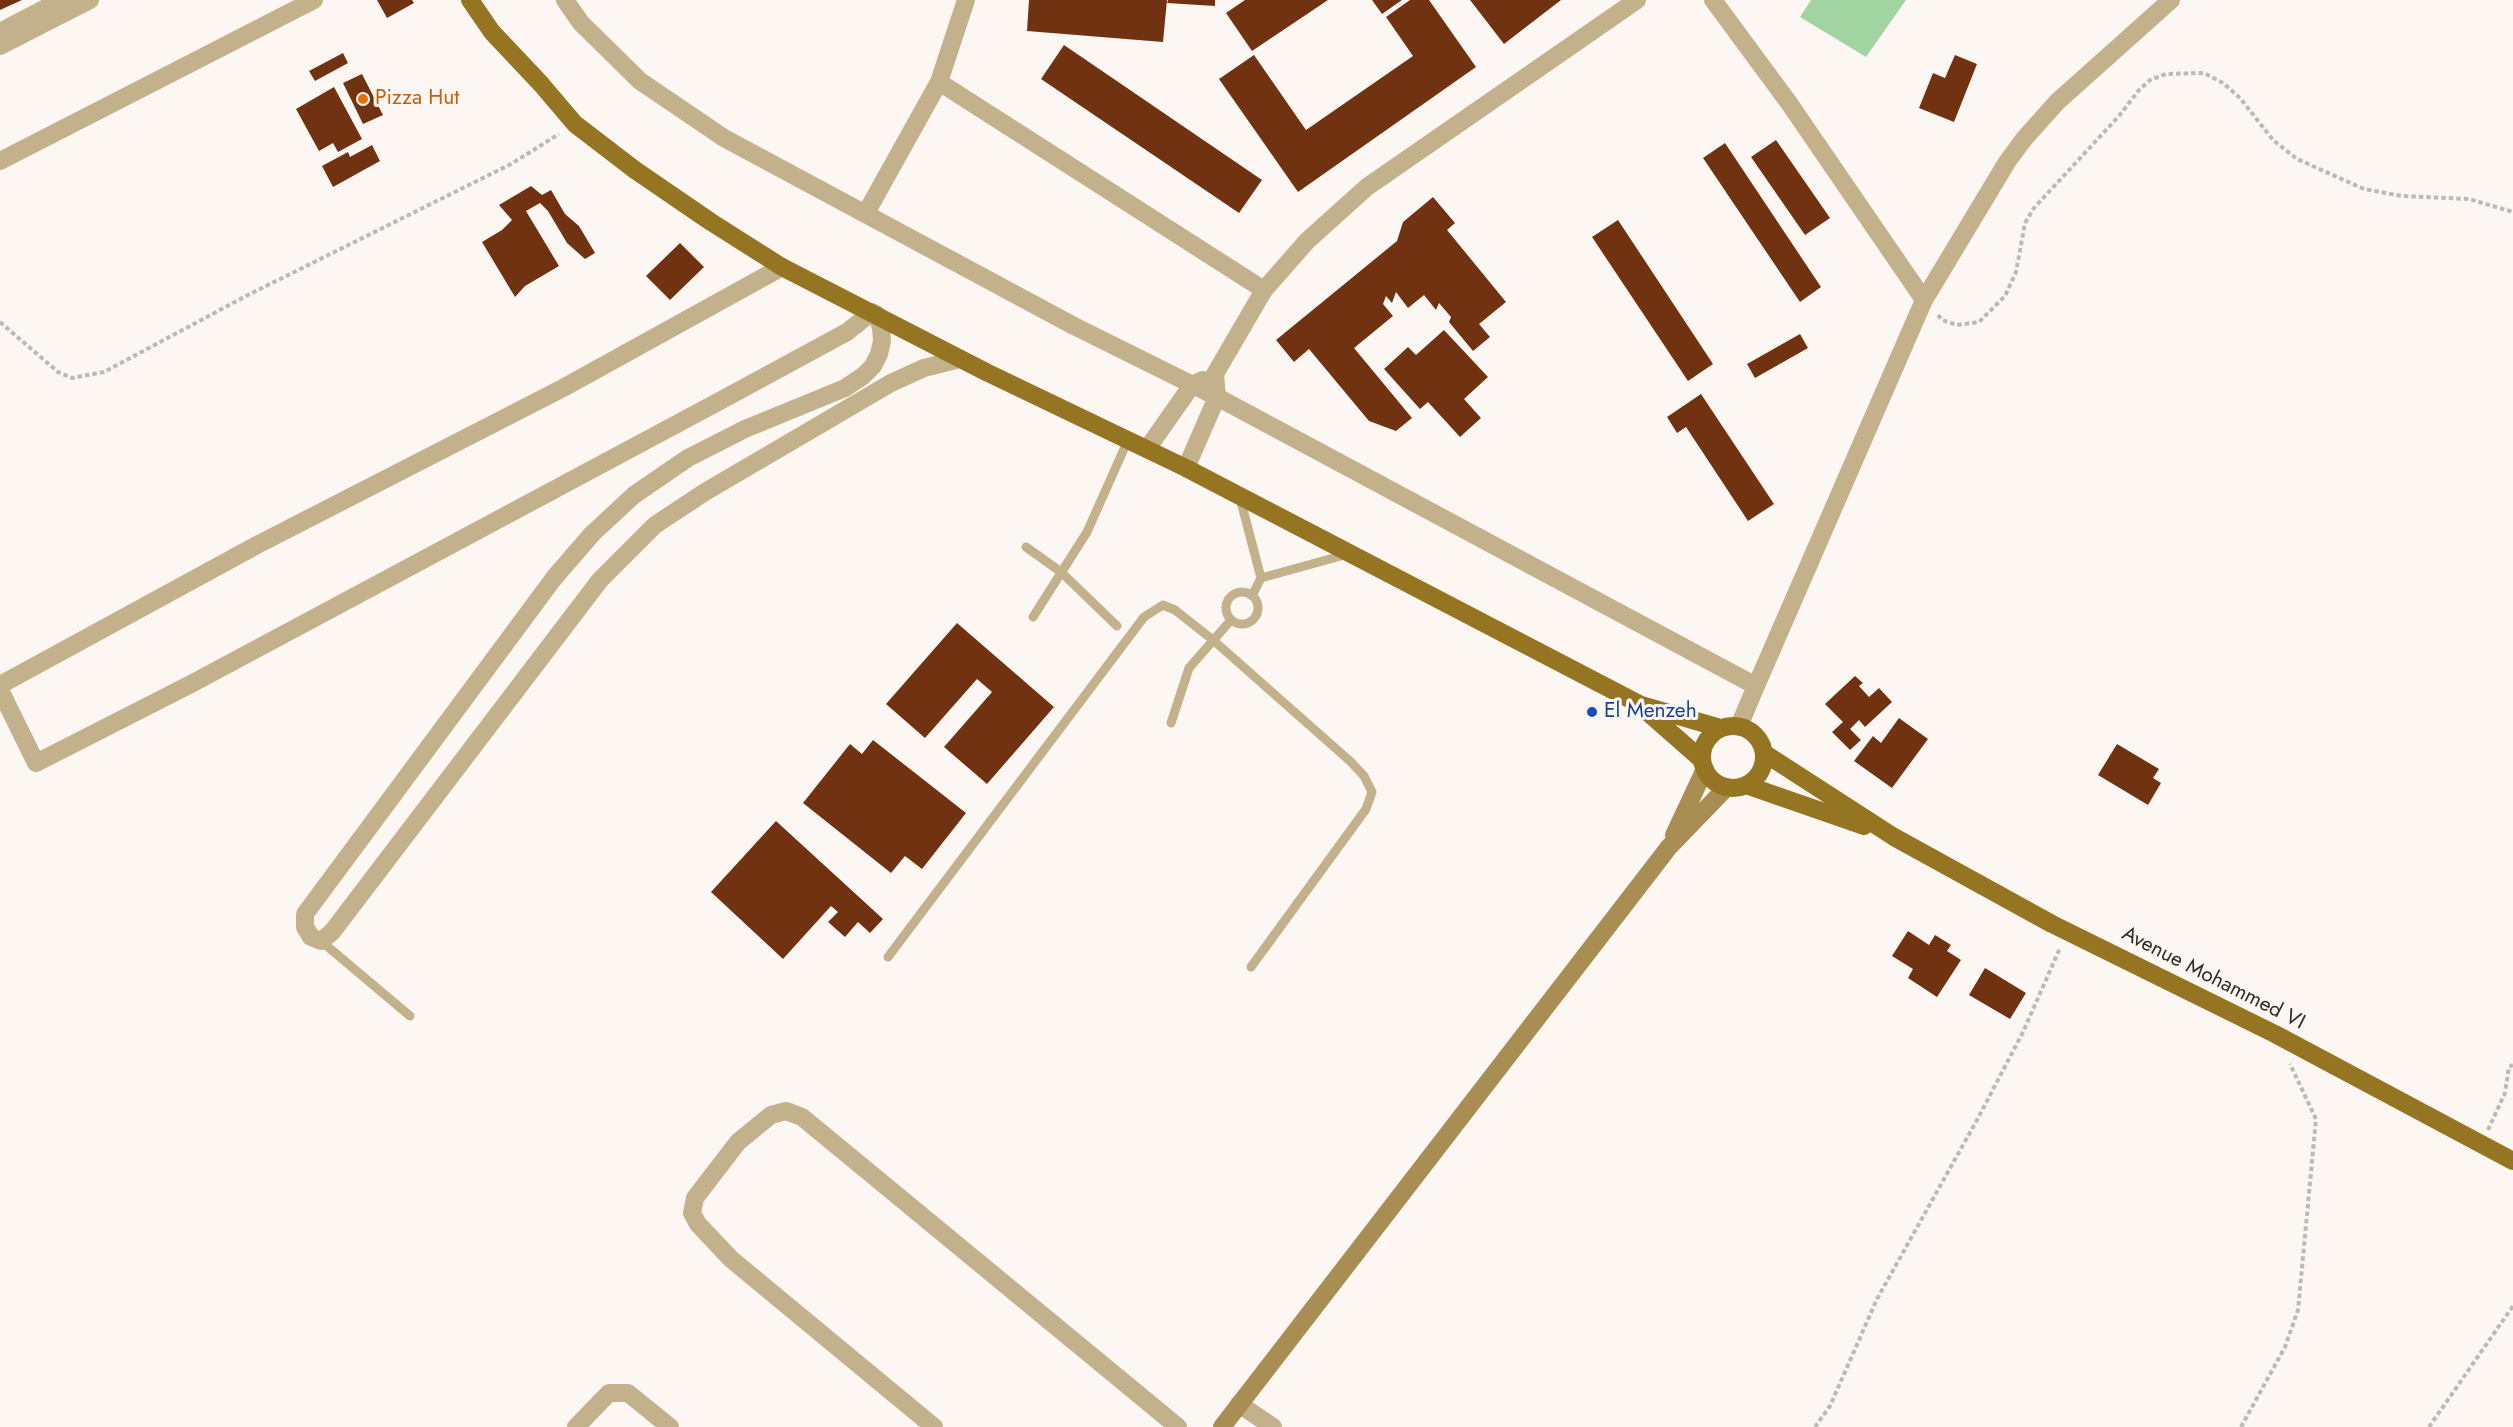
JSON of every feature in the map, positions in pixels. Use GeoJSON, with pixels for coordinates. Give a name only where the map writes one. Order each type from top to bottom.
{"type":"FeatureCollection","features":[{"type":"Feature","properties":{"kind":"main road"},"geometry":{"type":"LineString","coordinates":[[470,0],[492,32],[575,124],[701,216],[782,267],[960,359],[1239,495],[1641,705],[1720,728],[1739,726],[1756,736],[1764,753],[1894,837]]}},
{"type":"Feature","properties":{"kind":"main road"},"geometry":{"type":"LineString","coordinates":[[1641,705],[1703,765],[1717,783],[1727,787],[1746,785],[1894,837]]}},
{"type":"Feature","properties":{"kind":"main road"},"geometry":{"type":"LineString","coordinates":[[1703,765],[1706,741],[1720,728]]}},
{"type":"Feature","properties":{"kind":"main road"},"geometry":{"type":"LineString","coordinates":[[1746,785],[1760,772],[1764,753]]}},
{"type":"Feature","properties":{"kind":"main road","name":"Avenue Mohammed VI"},"geometry":{"type":"LineString","coordinates":[[1894,837],[2068,931],[2275,1034],[2513,1161]]}},
{"type":"Feature","properties":{"kind":"street"},"geometry":{"type":"LineString","coordinates":[[0,32],[61,0]]}},
{"type":"Feature","properties":{"kind":"street"},"geometry":{"type":"LineString","coordinates":[[0,46],[90,0]]}},
{"type":"Feature","properties":{"kind":"street"},"geometry":{"type":"LineString","coordinates":[[0,161],[314,0]]}},
{"type":"Feature","properties":{"kind":"street"},"geometry":{"type":"LineString","coordinates":[[565,0],[581,23],[640,81],[724,138],[1074,326],[1217,398],[1756,686]]}},
{"type":"Feature","properties":{"kind":"street"},"geometry":{"type":"LineString","coordinates":[[866,213],[939,82],[966,0]]}},
{"type":"Feature","properties":{"kind":"street"},"geometry":{"type":"LineString","coordinates":[[1147,449],[1192,385],[1215,374],[1264,290],[1307,241],[1367,187],[1637,0]]}},
{"type":"Feature","properties":{"kind":"street"},"geometry":{"type":"LineString","coordinates":[[1713,0],[1789,103],[1924,300]]}},
{"type":"Feature","properties":{"kind":"street"},"geometry":{"type":"LineString","coordinates":[[1739,726],[1924,300],[2007,162],[2024,139],[2057,102],[2171,0]]}},
{"type":"Feature","properties":{"kind":"street"},"geometry":{"type":"LineString","coordinates":[[939,82],[1264,290]]}},
{"type":"Feature","properties":{"kind":"street"},"geometry":{"type":"LineString","coordinates":[[0,685],[256,545],[563,388],[782,267]]}},
{"type":"Feature","properties":{"kind":"street"},"geometry":{"type":"LineString","coordinates":[[0,690],[36,763],[191,684],[705,409],[847,332],[874,313],[881,327],[882,340],[873,366],[863,376],[845,388],[745,429],[688,458],[634,495],[592,534],[554,578],[305,914],[305,927],[311,937],[321,941],[332,932],[584,600],[617,561],[655,525],[908,374],[960,359]]}},
{"type":"Feature","properties":{"kind":"street"},"geometry":{"type":"LineString","coordinates":[[1186,468],[1217,398],[1215,374]]}},
{"type":"Feature","properties":{"kind":"street"},"geometry":{"type":"LineString","coordinates":[[845,388],[857,404]]}},
{"type":"Feature","properties":{"kind":"street"},"geometry":{"type":"LineString","coordinates":[[1668,847],[1703,765]]}},
{"type":"Feature","properties":{"kind":"street"},"geometry":{"type":"LineString","coordinates":[[1222,1427],[1668,847],[1727,787]]}},
{"type":"Feature","properties":{"kind":"street"},"geometry":{"type":"LineString","coordinates":[[934,1427],[731,1259],[698,1224],[692,1213],[695,1198],[738,1142],[771,1115],[786,1112],[802,1117],[1178,1427]]}},
{"type":"Feature","properties":{"kind":"street"},"geometry":{"type":"LineString","coordinates":[[576,1427],[609,1393],[628,1393],[670,1427]]}},
{"type":"Feature","properties":{"kind":"street"},"geometry":{"type":"LineString","coordinates":[[1239,1404],[1273,1427]]}},
{"type":"Feature","properties":{"kind":"lane"},"geometry":{"type":"LineString","coordinates":[[1033,617],[1087,532],[1128,440]]}},
{"type":"Feature","properties":{"kind":"lane"},"geometry":{"type":"LineString","coordinates":[[1239,495],[1261,578],[1252,596]]}},
{"type":"Feature","properties":{"kind":"lane"},"geometry":{"type":"LineString","coordinates":[[1026,548],[1061,572],[1117,626]]}},
{"type":"Feature","properties":{"kind":"lane"},"geometry":{"type":"LineString","coordinates":[[1261,578],[1350,554]]}},
{"type":"Feature","properties":{"kind":"lane"},"geometry":{"type":"LineString","coordinates":[[1239,592],[1252,596],[1256,601],[1256,615],[1244,624],[1231,620],[1227,614],[1227,600],[1239,592]]}},
{"type":"Feature","properties":{"kind":"lane"},"geometry":{"type":"LineString","coordinates":[[888,957],[1144,616],[1163,605],[1175,610],[1213,640],[1351,762],[1364,776],[1372,792],[1366,809],[1251,967]]}},
{"type":"Feature","properties":{"kind":"lane"},"geometry":{"type":"LineString","coordinates":[[1171,723],[1189,668],[1231,620]]}},
{"type":"Feature","properties":{"kind":"lane"},"geometry":{"type":"LineString","coordinates":[[321,941],[410,1016]]}},
{"type":"Feature","properties":{"kind":"path"},"geometry":{"type":"LineString","coordinates":[[1924,300],[1942,320],[1957,325],[1979,322],[1991,311],[2005,296],[2016,272],[2025,223],[2034,208],[2119,116],[2139,90],[2150,80],[2166,74],[2204,73],[2223,84],[2240,98],[2273,140],[2297,159],[2364,189],[2402,196],[2469,199],[2513,212]]}},
{"type":"Feature","properties":{"kind":"path"},"geometry":{"type":"LineString","coordinates":[[0,322],[58,372],[72,378],[104,372],[246,296],[511,164],[575,124]]}},
{"type":"Feature","properties":{"kind":"path"},"geometry":{"type":"LineString","coordinates":[[1815,1427],[1830,1406],[1877,1299],[1977,1120],[2023,1032],[2068,931]]}},
{"type":"Feature","properties":{"kind":"path"},"geometry":{"type":"LineString","coordinates":[[2241,1427],[2285,1347],[2298,1310],[2309,1175],[2315,1138],[2316,1119],[2311,1105],[2275,1034]]}},
{"type":"Feature","properties":{"kind":"path"},"geometry":{"type":"LineString","coordinates":[[2482,1144],[2505,1093],[2509,1067],[2513,1065]]}},
{"type":"Feature","properties":{"kind":"path"},"geometry":{"type":"LineString","coordinates":[[2429,1427],[2513,1306]]}},
{"type":"Feature","properties":{"kind":"green space"},"geometry":{"type":"Polygon","coordinates":[[[1811,0],[1906,0],[1866,57],[1800,17],[1811,0]]]}},
{"type":"Feature","properties":{"kind":"building"},"geometry":{"type":"Polygon","coordinates":[[[0,0],[22,0],[0,10],[0,0]]]}},
{"type":"Feature","properties":{"kind":"building"},"geometry":{"type":"Polygon","coordinates":[[[377,0],[412,0],[414,3],[387,18],[377,0]]]}},
{"type":"Feature","properties":{"kind":"building"},"geometry":{"type":"Polygon","coordinates":[[[1029,0],[1167,0],[1163,42],[1027,31],[1029,0]]]}},
{"type":"Feature","properties":{"kind":"building"},"geometry":{"type":"Polygon","coordinates":[[[1168,0],[1215,0],[1215,6],[1167,3],[1168,0]]]}},
{"type":"Feature","properties":{"kind":"building"},"geometry":{"type":"Polygon","coordinates":[[[1245,0],[1328,0],[1252,51],[1226,13],[1245,0]]]}},
{"type":"Feature","properties":{"kind":"building"},"geometry":{"type":"Polygon","coordinates":[[[1372,0],[1402,0],[1382,14],[1372,0]]]}},
{"type":"Feature","properties":{"kind":"building"},"geometry":{"type":"Polygon","coordinates":[[[1410,0],[1429,0],[1476,67],[1298,192],[1219,79],[1254,55],[1306,130],[1413,56],[1386,17],[1410,0]]]}},
{"type":"Feature","properties":{"kind":"building"},"geometry":{"type":"Polygon","coordinates":[[[1470,0],[1561,0],[1504,44],[1470,0]]]}},
{"type":"Feature","properties":{"kind":"building"},"geometry":{"type":"Polygon","coordinates":[[[1064,45],[1262,180],[1239,213],[1041,79],[1064,45]]]}},
{"type":"Feature","properties":{"kind":"building"},"geometry":{"type":"Polygon","coordinates":[[[343,53],[348,63],[315,81],[309,71],[343,53]]]}},
{"type":"Feature","properties":{"kind":"building"},"geometry":{"type":"Polygon","coordinates":[[[1955,55],[1977,64],[1954,122],[1919,108],[1933,73],[1945,78],[1955,55]]]}},
{"type":"Feature","properties":{"kind":"building","name":"Pizza Hut"},"geometry":{"type":"Polygon","coordinates":[[[362,74],[383,115],[363,124],[343,83],[362,74]]]}},
{"type":"Feature","properties":{"kind":"building"},"geometry":{"type":"Polygon","coordinates":[[[334,87],[362,139],[338,152],[333,143],[319,151],[296,109],[334,87]]]}},
{"type":"Feature","properties":{"kind":"building"},"geometry":{"type":"Polygon","coordinates":[[[1776,140],[1830,218],[1805,235],[1751,157],[1776,140]]]}},
{"type":"Feature","properties":{"kind":"building"},"geometry":{"type":"Polygon","coordinates":[[[1725,143],[1821,287],[1800,302],[1703,158],[1725,143]]]}},
{"type":"Feature","properties":{"kind":"building"},"geometry":{"type":"Polygon","coordinates":[[[372,145],[380,161],[333,187],[322,166],[348,152],[350,157],[372,145]]]}},
{"type":"Feature","properties":{"kind":"building"},"geometry":{"type":"Polygon","coordinates":[[[531,186],[542,195],[551,190],[565,214],[579,226],[595,253],[585,259],[567,243],[548,211],[540,203],[526,211],[559,266],[525,286],[515,297],[482,242],[502,230],[512,220],[499,205],[531,186]]]}},
{"type":"Feature","properties":{"kind":"building"},"geometry":{"type":"Polygon","coordinates":[[[1433,197],[1455,223],[1447,230],[1506,302],[1479,324],[1490,337],[1473,351],[1449,322],[1451,317],[1439,303],[1436,310],[1424,295],[1408,308],[1396,292],[1392,303],[1386,296],[1383,304],[1393,316],[1354,348],[1412,418],[1396,431],[1369,421],[1309,349],[1294,362],[1276,340],[1397,241],[1403,222],[1433,197]]]}},
{"type":"Feature","properties":{"kind":"building"},"geometry":{"type":"Polygon","coordinates":[[[1618,220],[1713,364],[1688,381],[1592,237],[1618,220]]]}},
{"type":"Feature","properties":{"kind":"building"},"geometry":{"type":"Polygon","coordinates":[[[680,243],[704,267],[670,300],[646,276],[680,243]]]}},
{"type":"Feature","properties":{"kind":"building"},"geometry":{"type":"Polygon","coordinates":[[[1444,330],[1488,377],[1464,399],[1481,418],[1460,437],[1428,402],[1420,409],[1384,369],[1408,347],[1416,355],[1444,330]]]}},
{"type":"Feature","properties":{"kind":"building"},"geometry":{"type":"Polygon","coordinates":[[[1800,334],[1808,348],[1755,378],[1747,364],[1800,334]]]}},
{"type":"Feature","properties":{"kind":"building"},"geometry":{"type":"Polygon","coordinates":[[[1701,394],[1774,504],[1748,521],[1686,427],[1677,433],[1667,417],[1701,394]]]}},
{"type":"Feature","properties":{"kind":"building"},"geometry":{"type":"Polygon","coordinates":[[[957,623],[1054,707],[987,784],[944,747],[992,692],[977,679],[925,738],[886,704],[957,623]]]}},
{"type":"Feature","properties":{"kind":"building"},"geometry":{"type":"Polygon","coordinates":[[[1855,676],[1863,683],[1859,686],[1869,697],[1879,688],[1892,702],[1865,727],[1859,720],[1850,729],[1861,740],[1850,750],[1832,732],[1843,722],[1825,704],[1855,676]]]}},
{"type":"Feature","properties":{"kind":"building"},"geometry":{"type":"Polygon","coordinates":[[[1899,718],[1928,739],[1892,788],[1854,761],[1873,736],[1881,743],[1899,718]]]}},
{"type":"Feature","properties":{"kind":"building"},"geometry":{"type":"Polygon","coordinates":[[[873,740],[966,813],[922,869],[905,856],[891,873],[803,803],[850,744],[862,754],[873,740]]]}},
{"type":"Feature","properties":{"kind":"building"},"geometry":{"type":"Polygon","coordinates":[[[2117,744],[2159,769],[2153,778],[2161,783],[2148,805],[2098,775],[2117,744]]]}},
{"type":"Feature","properties":{"kind":"building"},"geometry":{"type":"Polygon","coordinates":[[[776,821],[883,919],[870,933],[858,922],[845,937],[828,922],[838,912],[831,906],[783,959],[711,892],[776,821]]]}},
{"type":"Feature","properties":{"kind":"building"},"geometry":{"type":"Polygon","coordinates":[[[1908,931],[1929,945],[1935,935],[1951,945],[1947,951],[1961,960],[1937,997],[1908,978],[1913,969],[1892,956],[1908,931]]]}},
{"type":"Feature","properties":{"kind":"building"},"geometry":{"type":"Polygon","coordinates":[[[1985,968],[2026,993],[2010,1019],[1969,995],[1985,968]]]}},
{"type":"Feature","properties":{"kind":"place","name":"Pizza Hut"},"geometry":{"type":"Point","coordinates":[363,99]}},
{"type":"Feature","properties":{"kind":"place","name":"El Menzeh"},"geometry":{"type":"Point","coordinates":[1592,712]}}]}
